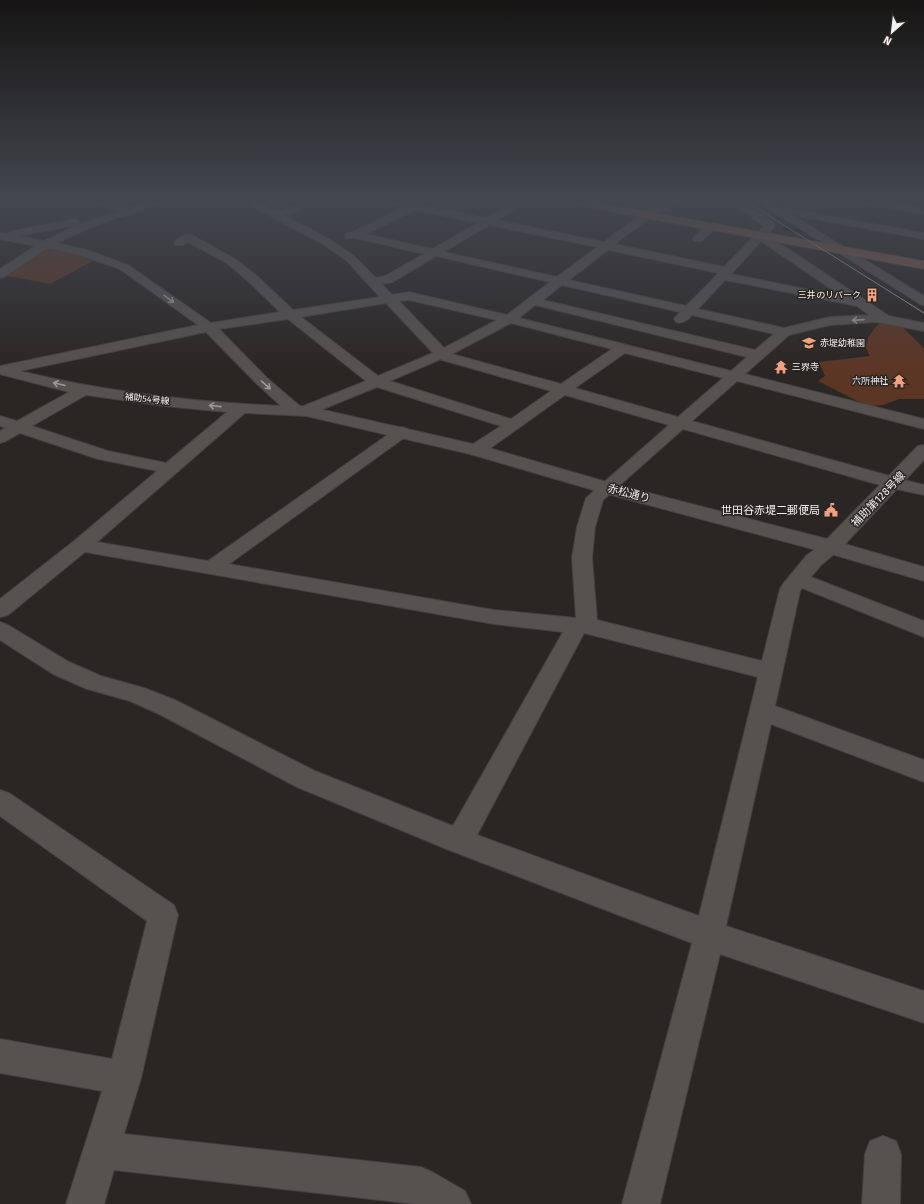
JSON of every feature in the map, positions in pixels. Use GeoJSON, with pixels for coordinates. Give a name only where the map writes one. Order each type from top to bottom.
{"type":"FeatureCollection","features":[{"type":"Feature","properties":{"kind":"main road"},"geometry":{"type":"LineString","coordinates":[[881,258],[924,266]]}},
{"type":"Feature","properties":{"kind":"street"},"geometry":{"type":"LineString","coordinates":[[0,274],[23,258]]}},
{"type":"Feature","properties":{"kind":"street"},"geometry":{"type":"LineString","coordinates":[[103,258],[124,266],[209,327],[262,381],[301,411],[378,382],[442,354],[509,319],[590,258]]}},
{"type":"Feature","properties":{"kind":"street"},"geometry":{"type":"LineString","coordinates":[[226,258],[253,279],[290,314],[378,382],[512,424]]}},
{"type":"Feature","properties":{"kind":"street"},"geometry":{"type":"LineString","coordinates":[[350,258],[442,354],[447,357],[681,424],[893,483],[924,490]]}},
{"type":"Feature","properties":{"kind":"street"},"geometry":{"type":"LineString","coordinates":[[373,282],[389,279],[425,258]]}},
{"type":"Feature","properties":{"kind":"street"},"geometry":{"type":"LineString","coordinates":[[457,258],[784,332],[830,321],[884,319],[924,327]]}},
{"type":"Feature","properties":{"kind":"street"},"geometry":{"type":"LineString","coordinates":[[660,258],[864,305]]}},
{"type":"Feature","properties":{"kind":"street"},"geometry":{"type":"LineString","coordinates":[[647,354],[739,258]]}},
{"type":"Feature","properties":{"kind":"street"},"geometry":{"type":"LineString","coordinates":[[794,258],[884,319]]}},
{"type":"Feature","properties":{"kind":"street"},"geometry":{"type":"LineString","coordinates":[[854,258],[924,300]]}},
{"type":"Feature","properties":{"kind":"street"},"geometry":{"type":"LineString","coordinates":[[0,262],[14,264]]}},
{"type":"Feature","properties":{"kind":"street"},"geometry":{"type":"LineString","coordinates":[[1,370],[209,327],[409,296],[509,319],[924,424]]}},
{"type":"Feature","properties":{"kind":"street"},"geometry":{"type":"LineString","coordinates":[[532,301],[757,355]]}},
{"type":"Feature","properties":{"kind":"street"},"geometry":{"type":"LineString","coordinates":[[459,841],[582,625],[582,558],[586,527],[595,498],[784,332]]}},
{"type":"Feature","properties":{"kind":"street"},"geometry":{"type":"LineString","coordinates":[[476,450],[512,424],[565,390],[623,348]]}},
{"type":"Feature","properties":{"kind":"street","name":"補助54号線"},"geometry":{"type":"LineString","coordinates":[[1,370],[83,390],[117,396],[240,409],[301,411]]}},
{"type":"Feature","properties":{"kind":"street"},"geometry":{"type":"LineString","coordinates":[[0,438],[83,390]]}},
{"type":"Feature","properties":{"kind":"street"},"geometry":{"type":"LineString","coordinates":[[0,610],[81,545],[240,409]]}},
{"type":"Feature","properties":{"kind":"street","name":"赤松通り"},"geometry":{"type":"LineString","coordinates":[[301,411],[402,432],[476,450],[607,488],[831,547],[924,574]]}},
{"type":"Feature","properties":{"kind":"street"},"geometry":{"type":"LineString","coordinates":[[0,421],[104,455],[170,469]]}},
{"type":"Feature","properties":{"kind":"street"},"geometry":{"type":"LineString","coordinates":[[212,568],[280,517],[402,432]]}},
{"type":"Feature","properties":{"kind":"street","name":"補助第128号線"},"geometry":{"type":"LineString","coordinates":[[831,547],[924,450]]}},
{"type":"Feature","properties":{"kind":"street"},"geometry":{"type":"LineString","coordinates":[[81,545],[494,617],[582,625],[771,672]]}},
{"type":"Feature","properties":{"kind":"street"},"geometry":{"type":"LineString","coordinates":[[641,1204],[709,935],[790,589],[814,560],[831,547]]}},
{"type":"Feature","properties":{"kind":"street"},"geometry":{"type":"LineString","coordinates":[[798,579],[924,629]]}},
{"type":"Feature","properties":{"kind":"street"},"geometry":{"type":"LineString","coordinates":[[0,630],[62,668],[95,682],[136,694],[167,707],[306,780],[459,841],[709,935],[924,1007]]}},
{"type":"Feature","properties":{"kind":"street"},"geometry":{"type":"LineString","coordinates":[[762,712],[924,771]]}},
{"type":"Feature","properties":{"kind":"street"},"geometry":{"type":"LineString","coordinates":[[0,801],[164,915],[124,1078],[85,1204]]}},
{"type":"Feature","properties":{"kind":"street"},"geometry":{"type":"LineString","coordinates":[[0,1056],[124,1078]]}},
{"type":"Feature","properties":{"kind":"street"},"geometry":{"type":"LineString","coordinates":[[101,1150],[421,1186],[452,1204]]}},
{"type":"Feature","properties":{"kind":"street"},"geometry":{"type":"LineString","coordinates":[[881,1204],[884,1154]]}},
{"type":"Feature","properties":{"kind":"shaded area"},"geometry":{"type":"Polygon","coordinates":[[[29,258],[98,258],[50,284],[3,275],[29,258]]]}},
{"type":"Feature","properties":{"kind":"shaded area"},"geometry":{"type":"Polygon","coordinates":[[[880,322],[900,325],[924,348],[924,399],[899,399],[883,405],[867,406],[818,381],[825,376],[819,362],[870,356],[866,348],[868,337],[880,322]]]}},
{"type":"Feature","properties":{"kind":"tram line"},"geometry":{"type":"LineString","coordinates":[[837,258],[924,313]]}},
{"type":"Feature","properties":{"kind":"place","name":"三井のリパーク"},"geometry":{"type":"Point","coordinates":[872,295]}},
{"type":"Feature","properties":{"kind":"place","name":"赤堤幼稚園"},"geometry":{"type":"Point","coordinates":[809,343]}},
{"type":"Feature","properties":{"kind":"place","name":"三界寺"},"geometry":{"type":"Point","coordinates":[781,367]}},
{"type":"Feature","properties":{"kind":"place","name":"六所神社"},"geometry":{"type":"Point","coordinates":[899,381]}},
{"type":"Feature","properties":{"kind":"place","name":"世田谷赤堤二郵便局"},"geometry":{"type":"Point","coordinates":[831,510]}}]}
